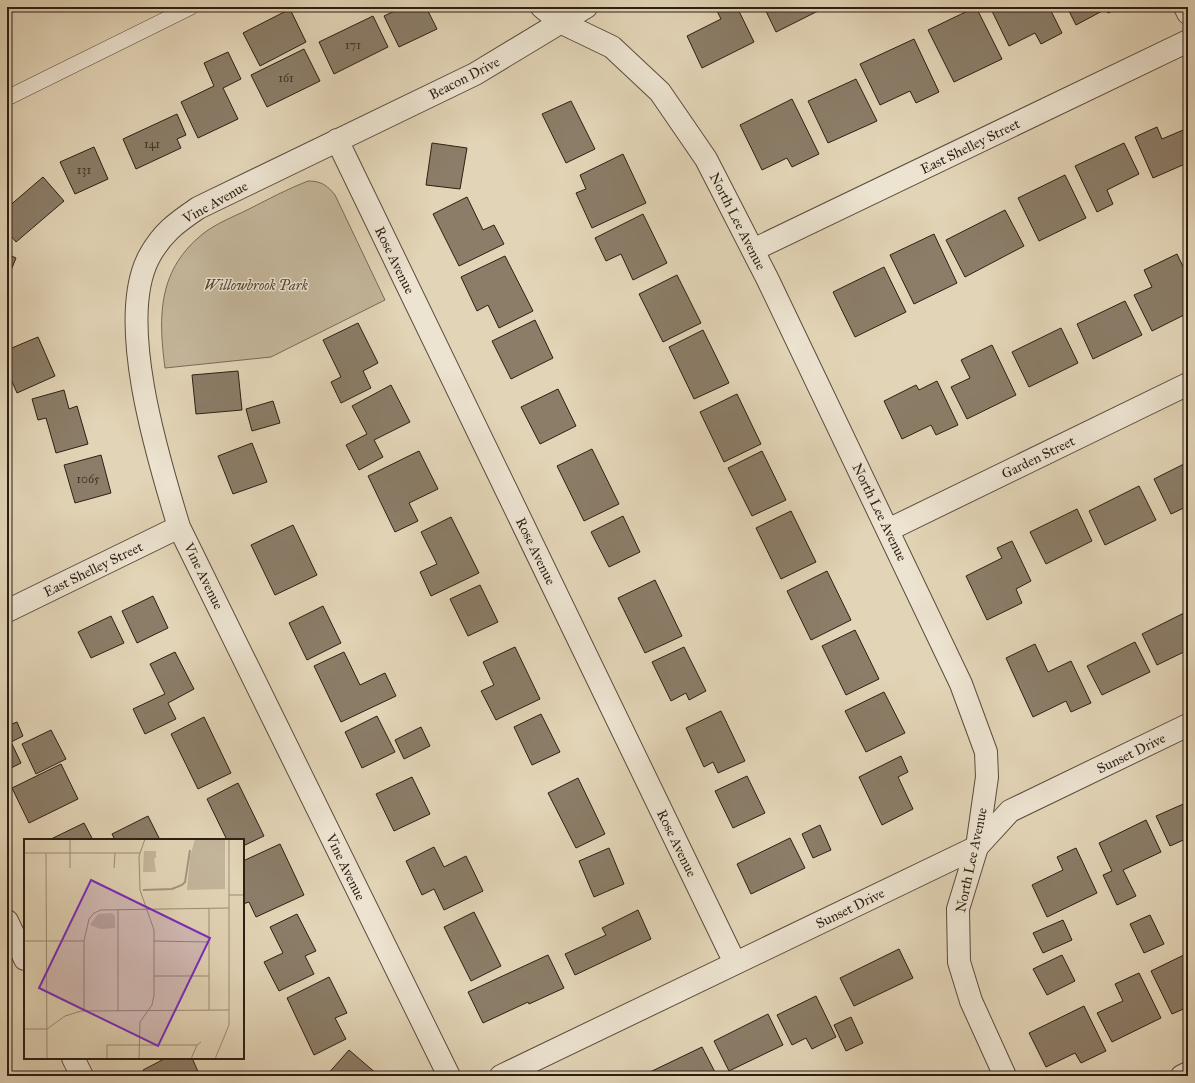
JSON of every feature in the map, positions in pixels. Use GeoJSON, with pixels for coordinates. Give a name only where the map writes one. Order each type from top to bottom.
{"type":"FeatureCollection","features":[{"type":"Feature","properties":{"kind":"street","name":"North Lee Avenue"},"geometry":{"type":"LineString","coordinates":[[542,7],[560,22],[612,47],[660,92],[706,159],[753,250],[962,684],[986,752],[987,778],[977,847],[958,909],[959,962],[971,1000],[1005,1076]]}},
{"type":"Feature","properties":{"kind":"street","name":"Beacon Drive"},"geometry":{"type":"LineString","coordinates":[[337,140],[475,74],[586,7]]}},
{"type":"Feature","properties":{"kind":"street"},"geometry":{"type":"LineString","coordinates":[[1185,7],[1188,13]]}},
{"type":"Feature","properties":{"kind":"street","name":"East Shelley Street"},"geometry":{"type":"LineString","coordinates":[[753,250],[1188,41]]}},
{"type":"Feature","properties":{"kind":"street","name":"Vine Avenue"},"geometry":{"type":"LineString","coordinates":[[337,140],[198,208],[169,228],[149,258],[138,289],[137,329],[147,410],[155,447],[179,528],[449,1076]]}},
{"type":"Feature","properties":{"kind":"street","name":"Rose Avenue"},"geometry":{"type":"LineString","coordinates":[[337,140],[735,963]]}},
{"type":"Feature","properties":{"kind":"street","name":"Garden Street"},"geometry":{"type":"LineString","coordinates":[[888,530],[1188,384]]}},
{"type":"Feature","properties":{"kind":"street","name":"East Shelley Street"},"geometry":{"type":"LineString","coordinates":[[7,610],[179,528]]}},
{"type":"Feature","properties":{"kind":"street","name":"Sunset Drive"},"geometry":{"type":"LineString","coordinates":[[500,1076],[977,847],[1010,811],[1188,725]]}},
{"type":"Feature","properties":{"kind":"street"},"geometry":{"type":"LineString","coordinates":[[7,921],[24,957]]}},
{"type":"Feature","properties":{"kind":"street"},"geometry":{"type":"LineString","coordinates":[[74,1059],[82,1076]]}},
{"type":"Feature","properties":{"kind":"street"},"geometry":{"type":"LineString","coordinates":[[1182,1076],[1188,1073]]}},
{"type":"Feature","properties":{"kind":"lane"},"geometry":{"type":"LineString","coordinates":[[7,98],[191,7]]}},
{"type":"Feature","properties":{"kind":"green space","name":"Willowbrook Park"},"geometry":{"type":"Polygon","coordinates":[[[308,181],[323,184],[335,195],[385,300],[271,357],[165,368],[162,311],[165,294],[170,278],[178,262],[189,247],[209,229],[308,181]]]}},
{"type":"Feature","properties":{"kind":"building"},"geometry":{"type":"Polygon","coordinates":[[[403,7],[426,7],[437,29],[399,47],[384,16],[403,7]]]}},
{"type":"Feature","properties":{"kind":"building"},"geometry":{"type":"Polygon","coordinates":[[[719,7],[737,7],[754,42],[702,68],[687,36],[721,19],[716,9],[719,7]]]}},
{"type":"Feature","properties":{"kind":"building"},"geometry":{"type":"Polygon","coordinates":[[[764,7],[826,7],[776,32],[764,7]]]}},
{"type":"Feature","properties":{"kind":"building"},"geometry":{"type":"Polygon","coordinates":[[[976,7],[1002,59],[954,82],[928,30],[976,7]]]}},
{"type":"Feature","properties":{"kind":"building"},"geometry":{"type":"Polygon","coordinates":[[[990,7],[1049,7],[1062,33],[1041,44],[1035,33],[1009,46],[990,7]]]}},
{"type":"Feature","properties":{"kind":"building"},"geometry":{"type":"Polygon","coordinates":[[[1067,7],[1120,7],[1108,13],[1106,9],[1076,25],[1067,7]]]}},
{"type":"Feature","properties":{"kind":"building"},"geometry":{"type":"Polygon","coordinates":[[[290,9],[306,42],[260,66],[243,33],[290,9]]]}},
{"type":"Feature","properties":{"kind":"building"},"geometry":{"type":"Polygon","coordinates":[[[373,16],[388,47],[334,74],[319,42],[373,16]]]}},
{"type":"Feature","properties":{"kind":"building"},"geometry":{"type":"Polygon","coordinates":[[[914,39],[939,92],[916,103],[910,91],[880,105],[860,64],[914,39]]]}},
{"type":"Feature","properties":{"kind":"building"},"geometry":{"type":"Polygon","coordinates":[[[304,49],[320,81],[267,107],[251,75],[304,49]]]}},
{"type":"Feature","properties":{"kind":"building"},"geometry":{"type":"Polygon","coordinates":[[[228,52],[241,79],[223,88],[238,119],[198,138],[181,102],[214,86],[204,63],[228,52]]]}},
{"type":"Feature","properties":{"kind":"building"},"geometry":{"type":"Polygon","coordinates":[[[856,79],[877,121],[828,143],[808,101],[856,79]]]}},
{"type":"Feature","properties":{"kind":"building"},"geometry":{"type":"Polygon","coordinates":[[[792,99],[819,154],[792,167],[787,158],[762,170],[740,125],[792,99]]]}},
{"type":"Feature","properties":{"kind":"building"},"geometry":{"type":"Polygon","coordinates":[[[571,101],[595,149],[566,163],[542,114],[571,101]]]}},
{"type":"Feature","properties":{"kind":"building"},"geometry":{"type":"Polygon","coordinates":[[[177,114],[186,135],[177,139],[181,148],[136,169],[123,139],[177,114]]]}},
{"type":"Feature","properties":{"kind":"building"},"geometry":{"type":"Polygon","coordinates":[[[1157,127],[1162,139],[1188,128],[1188,169],[1185,164],[1153,178],[1135,137],[1157,127]]]}},
{"type":"Feature","properties":{"kind":"building"},"geometry":{"type":"Polygon","coordinates":[[[432,143],[467,148],[460,189],[426,185],[432,143]]]}},
{"type":"Feature","properties":{"kind":"building"},"geometry":{"type":"Polygon","coordinates":[[[1124,143],[1139,174],[1107,190],[1113,204],[1097,212],[1075,166],[1124,143]]]}},
{"type":"Feature","properties":{"kind":"building"},"geometry":{"type":"Polygon","coordinates":[[[94,147],[108,179],[75,194],[60,162],[94,147]]]}},
{"type":"Feature","properties":{"kind":"building"},"geometry":{"type":"Polygon","coordinates":[[[623,154],[646,203],[592,228],[576,193],[586,189],[580,175],[623,154]]]}},
{"type":"Feature","properties":{"kind":"building"},"geometry":{"type":"Polygon","coordinates":[[[1065,175],[1086,218],[1039,241],[1018,198],[1065,175]]]}},
{"type":"Feature","properties":{"kind":"building"},"geometry":{"type":"Polygon","coordinates":[[[43,177],[64,201],[16,242],[7,231],[7,208],[43,177]]]}},
{"type":"Feature","properties":{"kind":"building"},"geometry":{"type":"Polygon","coordinates":[[[467,197],[483,230],[494,225],[504,244],[459,266],[433,214],[467,197]]]}},
{"type":"Feature","properties":{"kind":"building"},"geometry":{"type":"Polygon","coordinates":[[[1005,210],[1024,246],[965,277],[946,240],[1005,210]]]}},
{"type":"Feature","properties":{"kind":"building"},"geometry":{"type":"Polygon","coordinates":[[[643,214],[667,263],[633,280],[621,254],[606,261],[595,238],[643,214]]]}},
{"type":"Feature","properties":{"kind":"building"},"geometry":{"type":"Polygon","coordinates":[[[934,234],[957,283],[914,304],[890,255],[934,234]]]}},
{"type":"Feature","properties":{"kind":"building"},"geometry":{"type":"Polygon","coordinates":[[[7,254],[16,258],[7,280],[7,254]]]}},
{"type":"Feature","properties":{"kind":"building"},"geometry":{"type":"Polygon","coordinates":[[[1177,254],[1188,277],[1188,313],[1152,331],[1134,295],[1152,287],[1144,270],[1177,254]]]}},
{"type":"Feature","properties":{"kind":"building"},"geometry":{"type":"Polygon","coordinates":[[[505,256],[533,311],[499,328],[488,305],[477,311],[461,277],[505,256]]]}},
{"type":"Feature","properties":{"kind":"building"},"geometry":{"type":"Polygon","coordinates":[[[884,267],[906,312],[855,337],[833,292],[884,267]]]}},
{"type":"Feature","properties":{"kind":"building"},"geometry":{"type":"Polygon","coordinates":[[[677,275],[701,323],[663,342],[639,294],[677,275]]]}},
{"type":"Feature","properties":{"kind":"building"},"geometry":{"type":"Polygon","coordinates":[[[1125,301],[1142,335],[1093,359],[1077,324],[1125,301]]]}},
{"type":"Feature","properties":{"kind":"building"},"geometry":{"type":"Polygon","coordinates":[[[535,320],[553,358],[511,379],[492,341],[535,320]]]}},
{"type":"Feature","properties":{"kind":"building"},"geometry":{"type":"Polygon","coordinates":[[[358,323],[378,363],[363,371],[371,388],[341,403],[331,382],[341,377],[323,340],[358,323]]]}},
{"type":"Feature","properties":{"kind":"building"},"geometry":{"type":"Polygon","coordinates":[[[1061,328],[1078,363],[1029,387],[1012,352],[1061,328]]]}},
{"type":"Feature","properties":{"kind":"building"},"geometry":{"type":"Polygon","coordinates":[[[703,330],[729,383],[694,399],[669,347],[703,330]]]}},
{"type":"Feature","properties":{"kind":"building"},"geometry":{"type":"Polygon","coordinates":[[[38,337],[55,376],[17,393],[7,370],[7,350],[38,337]]]}},
{"type":"Feature","properties":{"kind":"building"},"geometry":{"type":"Polygon","coordinates":[[[992,345],[1016,395],[967,419],[951,387],[970,378],[961,360],[992,345]]]}},
{"type":"Feature","properties":{"kind":"building"},"geometry":{"type":"Polygon","coordinates":[[[238,371],[242,410],[196,414],[192,375],[238,371]]]}},
{"type":"Feature","properties":{"kind":"building"},"geometry":{"type":"Polygon","coordinates":[[[937,381],[958,425],[936,435],[931,425],[902,439],[884,401],[916,385],[919,390],[937,381]]]}},
{"type":"Feature","properties":{"kind":"building"},"geometry":{"type":"Polygon","coordinates":[[[391,385],[410,422],[374,440],[383,457],[359,470],[346,445],[367,434],[352,406],[391,385]]]}},
{"type":"Feature","properties":{"kind":"building"},"geometry":{"type":"Polygon","coordinates":[[[558,389],[576,426],[540,444],[521,407],[558,389]]]}},
{"type":"Feature","properties":{"kind":"building"},"geometry":{"type":"Polygon","coordinates":[[[64,390],[69,409],[77,406],[88,444],[56,453],[46,418],[38,420],[32,399],[64,390]]]}},
{"type":"Feature","properties":{"kind":"building"},"geometry":{"type":"Polygon","coordinates":[[[737,394],[761,444],[724,462],[700,412],[737,394]]]}},
{"type":"Feature","properties":{"kind":"building"},"geometry":{"type":"Polygon","coordinates":[[[273,401],[280,423],[252,431],[246,409],[273,401]]]}},
{"type":"Feature","properties":{"kind":"building"},"geometry":{"type":"Polygon","coordinates":[[[252,443],[267,482],[233,494],[218,456],[252,443]]]}},
{"type":"Feature","properties":{"kind":"building"},"geometry":{"type":"Polygon","coordinates":[[[592,449],[619,504],[584,521],[557,466],[592,449]]]}},
{"type":"Feature","properties":{"kind":"building"},"geometry":{"type":"Polygon","coordinates":[[[419,451],[438,489],[409,503],[418,521],[395,532],[368,476],[419,451]]]}},
{"type":"Feature","properties":{"kind":"building"},"geometry":{"type":"Polygon","coordinates":[[[762,451],[786,500],[752,516],[728,468],[762,451]]]}},
{"type":"Feature","properties":{"kind":"building"},"geometry":{"type":"Polygon","coordinates":[[[101,455],[111,493],[75,503],[64,465],[101,455]]]}},
{"type":"Feature","properties":{"kind":"building"},"geometry":{"type":"Polygon","coordinates":[[[1188,462],[1188,506],[1171,514],[1154,479],[1188,462]]]}},
{"type":"Feature","properties":{"kind":"building"},"geometry":{"type":"Polygon","coordinates":[[[1139,486],[1156,520],[1105,545],[1089,511],[1139,486]]]}},
{"type":"Feature","properties":{"kind":"building"},"geometry":{"type":"Polygon","coordinates":[[[1077,509],[1092,541],[1046,564],[1030,532],[1077,509]]]}},
{"type":"Feature","properties":{"kind":"building"},"geometry":{"type":"Polygon","coordinates":[[[791,511],[816,562],[781,579],[756,528],[791,511]]]}},
{"type":"Feature","properties":{"kind":"building"},"geometry":{"type":"Polygon","coordinates":[[[623,516],[640,552],[609,567],[591,532],[623,516]]]}},
{"type":"Feature","properties":{"kind":"building"},"geometry":{"type":"Polygon","coordinates":[[[451,517],[479,573],[431,596],[420,572],[437,564],[421,532],[451,517]]]}},
{"type":"Feature","properties":{"kind":"building"},"geometry":{"type":"Polygon","coordinates":[[[293,525],[317,575],[275,595],[251,545],[293,525]]]}},
{"type":"Feature","properties":{"kind":"building"},"geometry":{"type":"Polygon","coordinates":[[[1012,541],[1031,581],[1016,589],[1022,603],[987,620],[966,576],[1002,558],[997,548],[1012,541]]]}},
{"type":"Feature","properties":{"kind":"building"},"geometry":{"type":"Polygon","coordinates":[[[827,571],[851,620],[811,640],[787,591],[827,571]]]}},
{"type":"Feature","properties":{"kind":"building"},"geometry":{"type":"Polygon","coordinates":[[[655,580],[682,636],[645,653],[618,598],[655,580]]]}},
{"type":"Feature","properties":{"kind":"building"},"geometry":{"type":"Polygon","coordinates":[[[480,585],[498,622],[468,636],[450,599],[480,585]]]}},
{"type":"Feature","properties":{"kind":"building"},"geometry":{"type":"Polygon","coordinates":[[[153,596],[168,628],[137,643],[122,611],[153,596]]]}},
{"type":"Feature","properties":{"kind":"building"},"geometry":{"type":"Polygon","coordinates":[[[323,606],[341,643],[307,660],[289,623],[323,606]]]}},
{"type":"Feature","properties":{"kind":"building"},"geometry":{"type":"Polygon","coordinates":[[[1188,611],[1188,650],[1157,665],[1142,634],[1188,611]]]}},
{"type":"Feature","properties":{"kind":"building"},"geometry":{"type":"Polygon","coordinates":[[[111,616],[124,643],[91,658],[78,632],[111,616]]]}},
{"type":"Feature","properties":{"kind":"building"},"geometry":{"type":"Polygon","coordinates":[[[855,630],[879,679],[846,695],[822,646],[855,630]]]}},
{"type":"Feature","properties":{"kind":"building"},"geometry":{"type":"Polygon","coordinates":[[[1135,642],[1150,672],[1102,695],[1087,666],[1135,642]]]}},
{"type":"Feature","properties":{"kind":"building"},"geometry":{"type":"Polygon","coordinates":[[[1035,644],[1048,672],[1071,661],[1091,703],[1071,712],[1066,701],[1033,717],[1006,658],[1035,644]]]}},
{"type":"Feature","properties":{"kind":"building"},"geometry":{"type":"Polygon","coordinates":[[[515,647],[540,699],[496,720],[481,691],[494,685],[483,662],[515,647]]]}},
{"type":"Feature","properties":{"kind":"building"},"geometry":{"type":"Polygon","coordinates":[[[684,647],[706,691],[689,700],[686,693],[671,701],[652,662],[684,647]]]}},
{"type":"Feature","properties":{"kind":"building"},"geometry":{"type":"Polygon","coordinates":[[[175,652],[194,689],[168,703],[176,719],[145,734],[133,709],[165,694],[150,664],[175,652]]]}},
{"type":"Feature","properties":{"kind":"building"},"geometry":{"type":"Polygon","coordinates":[[[344,652],[360,685],[385,673],[396,696],[341,722],[314,666],[344,652]]]}},
{"type":"Feature","properties":{"kind":"building"},"geometry":{"type":"Polygon","coordinates":[[[884,692],[905,733],[866,752],[845,711],[884,692]]]}},
{"type":"Feature","properties":{"kind":"building"},"geometry":{"type":"Polygon","coordinates":[[[721,711],[745,761],[718,773],[713,762],[704,767],[686,728],[721,711]]]}},
{"type":"Feature","properties":{"kind":"building"},"geometry":{"type":"Polygon","coordinates":[[[541,714],[560,752],[532,765],[514,727],[541,714]]]}},
{"type":"Feature","properties":{"kind":"building"},"geometry":{"type":"Polygon","coordinates":[[[377,716],[395,752],[362,768],[345,732],[377,716]]]}},
{"type":"Feature","properties":{"kind":"building"},"geometry":{"type":"Polygon","coordinates":[[[204,717],[231,773],[198,789],[171,734],[204,717]]]}},
{"type":"Feature","properties":{"kind":"building"},"geometry":{"type":"Polygon","coordinates":[[[17,722],[23,736],[11,742],[21,763],[7,770],[7,726],[17,722]]]}},
{"type":"Feature","properties":{"kind":"building"},"geometry":{"type":"Polygon","coordinates":[[[421,727],[430,746],[404,759],[395,740],[421,727]]]}},
{"type":"Feature","properties":{"kind":"building"},"geometry":{"type":"Polygon","coordinates":[[[51,730],[66,759],[36,774],[22,744],[51,730]]]}},
{"type":"Feature","properties":{"kind":"building"},"geometry":{"type":"Polygon","coordinates":[[[901,756],[908,772],[898,777],[913,809],[882,825],[859,777],[901,756]]]}},
{"type":"Feature","properties":{"kind":"building"},"geometry":{"type":"Polygon","coordinates":[[[61,764],[78,799],[29,823],[12,788],[61,764]]]}},
{"type":"Feature","properties":{"kind":"building"},"geometry":{"type":"Polygon","coordinates":[[[747,776],[765,813],[733,828],[715,791],[747,776]]]}},
{"type":"Feature","properties":{"kind":"building"},"geometry":{"type":"Polygon","coordinates":[[[412,777],[430,814],[394,831],[376,794],[412,777]]]}},
{"type":"Feature","properties":{"kind":"building"},"geometry":{"type":"Polygon","coordinates":[[[578,778],[605,834],[576,848],[548,793],[578,778]]]}},
{"type":"Feature","properties":{"kind":"building"},"geometry":{"type":"Polygon","coordinates":[[[238,783],[264,836],[244,846],[244,839],[227,839],[207,799],[238,783]]]}},
{"type":"Feature","properties":{"kind":"building"},"geometry":{"type":"Polygon","coordinates":[[[1188,802],[1188,838],[1170,846],[1156,816],[1188,802]]]}},
{"type":"Feature","properties":{"kind":"building"},"geometry":{"type":"Polygon","coordinates":[[[148,816],[160,839],[114,839],[112,834],[148,816]]]}},
{"type":"Feature","properties":{"kind":"building"},"geometry":{"type":"Polygon","coordinates":[[[1146,820],[1161,852],[1123,870],[1136,896],[1117,905],[1103,875],[1112,871],[1099,843],[1146,820]]]}},
{"type":"Feature","properties":{"kind":"building"},"geometry":{"type":"Polygon","coordinates":[[[84,823],[92,839],[51,839],[84,823]]]}},
{"type":"Feature","properties":{"kind":"building"},"geometry":{"type":"Polygon","coordinates":[[[820,825],[831,850],[813,858],[802,834],[820,825]]]}},
{"type":"Feature","properties":{"kind":"building"},"geometry":{"type":"Polygon","coordinates":[[[790,838],[805,868],[751,894],[737,864],[790,838]]]}},
{"type":"Feature","properties":{"kind":"building"},"geometry":{"type":"Polygon","coordinates":[[[280,844],[304,895],[256,917],[249,902],[244,904],[244,861],[280,844]]]}},
{"type":"Feature","properties":{"kind":"building"},"geometry":{"type":"Polygon","coordinates":[[[434,847],[444,867],[466,856],[483,891],[444,910],[434,889],[422,895],[406,861],[434,847]]]}},
{"type":"Feature","properties":{"kind":"building"},"geometry":{"type":"Polygon","coordinates":[[[609,848],[624,884],[594,897],[579,861],[609,848]]]}},
{"type":"Feature","properties":{"kind":"building"},"geometry":{"type":"Polygon","coordinates":[[[1076,848],[1097,893],[1047,917],[1032,885],[1063,870],[1057,857],[1076,848]]]}},
{"type":"Feature","properties":{"kind":"building"},"geometry":{"type":"Polygon","coordinates":[[[638,910],[651,939],[575,975],[565,954],[606,935],[602,928],[638,910]]]}},
{"type":"Feature","properties":{"kind":"building"},"geometry":{"type":"Polygon","coordinates":[[[474,912],[501,966],[471,981],[444,927],[474,912]]]}},
{"type":"Feature","properties":{"kind":"building"},"geometry":{"type":"Polygon","coordinates":[[[297,914],[316,951],[305,956],[314,974],[279,991],[264,962],[283,953],[270,927],[297,914]]]}},
{"type":"Feature","properties":{"kind":"building"},"geometry":{"type":"Polygon","coordinates":[[[1150,915],[1164,944],[1144,953],[1130,924],[1150,915]]]}},
{"type":"Feature","properties":{"kind":"building"},"geometry":{"type":"Polygon","coordinates":[[[1063,920],[1072,940],[1043,953],[1033,933],[1063,920]]]}},
{"type":"Feature","properties":{"kind":"building"},"geometry":{"type":"Polygon","coordinates":[[[899,949],[913,978],[854,1006],[840,978],[899,949]]]}},
{"type":"Feature","properties":{"kind":"building"},"geometry":{"type":"Polygon","coordinates":[[[1188,953],[1188,1007],[1172,1014],[1151,971],[1188,953]]]}},
{"type":"Feature","properties":{"kind":"building"},"geometry":{"type":"Polygon","coordinates":[[[548,955],[564,988],[529,1004],[528,1002],[483,1023],[468,992],[548,955]]]}},
{"type":"Feature","properties":{"kind":"building"},"geometry":{"type":"Polygon","coordinates":[[[1062,955],[1075,981],[1047,995],[1033,969],[1062,955]]]}},
{"type":"Feature","properties":{"kind":"building"},"geometry":{"type":"Polygon","coordinates":[[[1139,973],[1161,1018],[1112,1042],[1097,1013],[1123,1001],[1115,984],[1139,973]]]}},
{"type":"Feature","properties":{"kind":"building"},"geometry":{"type":"Polygon","coordinates":[[[329,977],[347,1013],[335,1018],[346,1039],[314,1055],[287,998],[329,977]]]}},
{"type":"Feature","properties":{"kind":"building"},"geometry":{"type":"Polygon","coordinates":[[[816,996],[836,1037],[812,1049],[806,1038],[792,1045],[777,1015],[816,996]]]}},
{"type":"Feature","properties":{"kind":"building"},"geometry":{"type":"Polygon","coordinates":[[[1084,1006],[1106,1051],[1081,1063],[1075,1053],[1046,1067],[1029,1033],[1084,1006]]]}},
{"type":"Feature","properties":{"kind":"building"},"geometry":{"type":"Polygon","coordinates":[[[768,1014],[783,1045],[729,1071],[714,1041],[768,1014]]]}},
{"type":"Feature","properties":{"kind":"building"},"geometry":{"type":"Polygon","coordinates":[[[851,1017],[863,1043],[846,1051],[834,1025],[851,1017]]]}},
{"type":"Feature","properties":{"kind":"building"},"geometry":{"type":"Polygon","coordinates":[[[702,1047],[716,1074],[712,1076],[652,1076],[650,1072],[702,1047]]]}},
{"type":"Feature","properties":{"kind":"building"},"geometry":{"type":"Polygon","coordinates":[[[349,1050],[377,1074],[375,1076],[326,1076],[349,1050]]]}},
{"type":"Feature","properties":{"kind":"building"},"geometry":{"type":"Polygon","coordinates":[[[164,1059],[192,1059],[200,1076],[146,1076],[143,1070],[164,1059]]]}}]}
